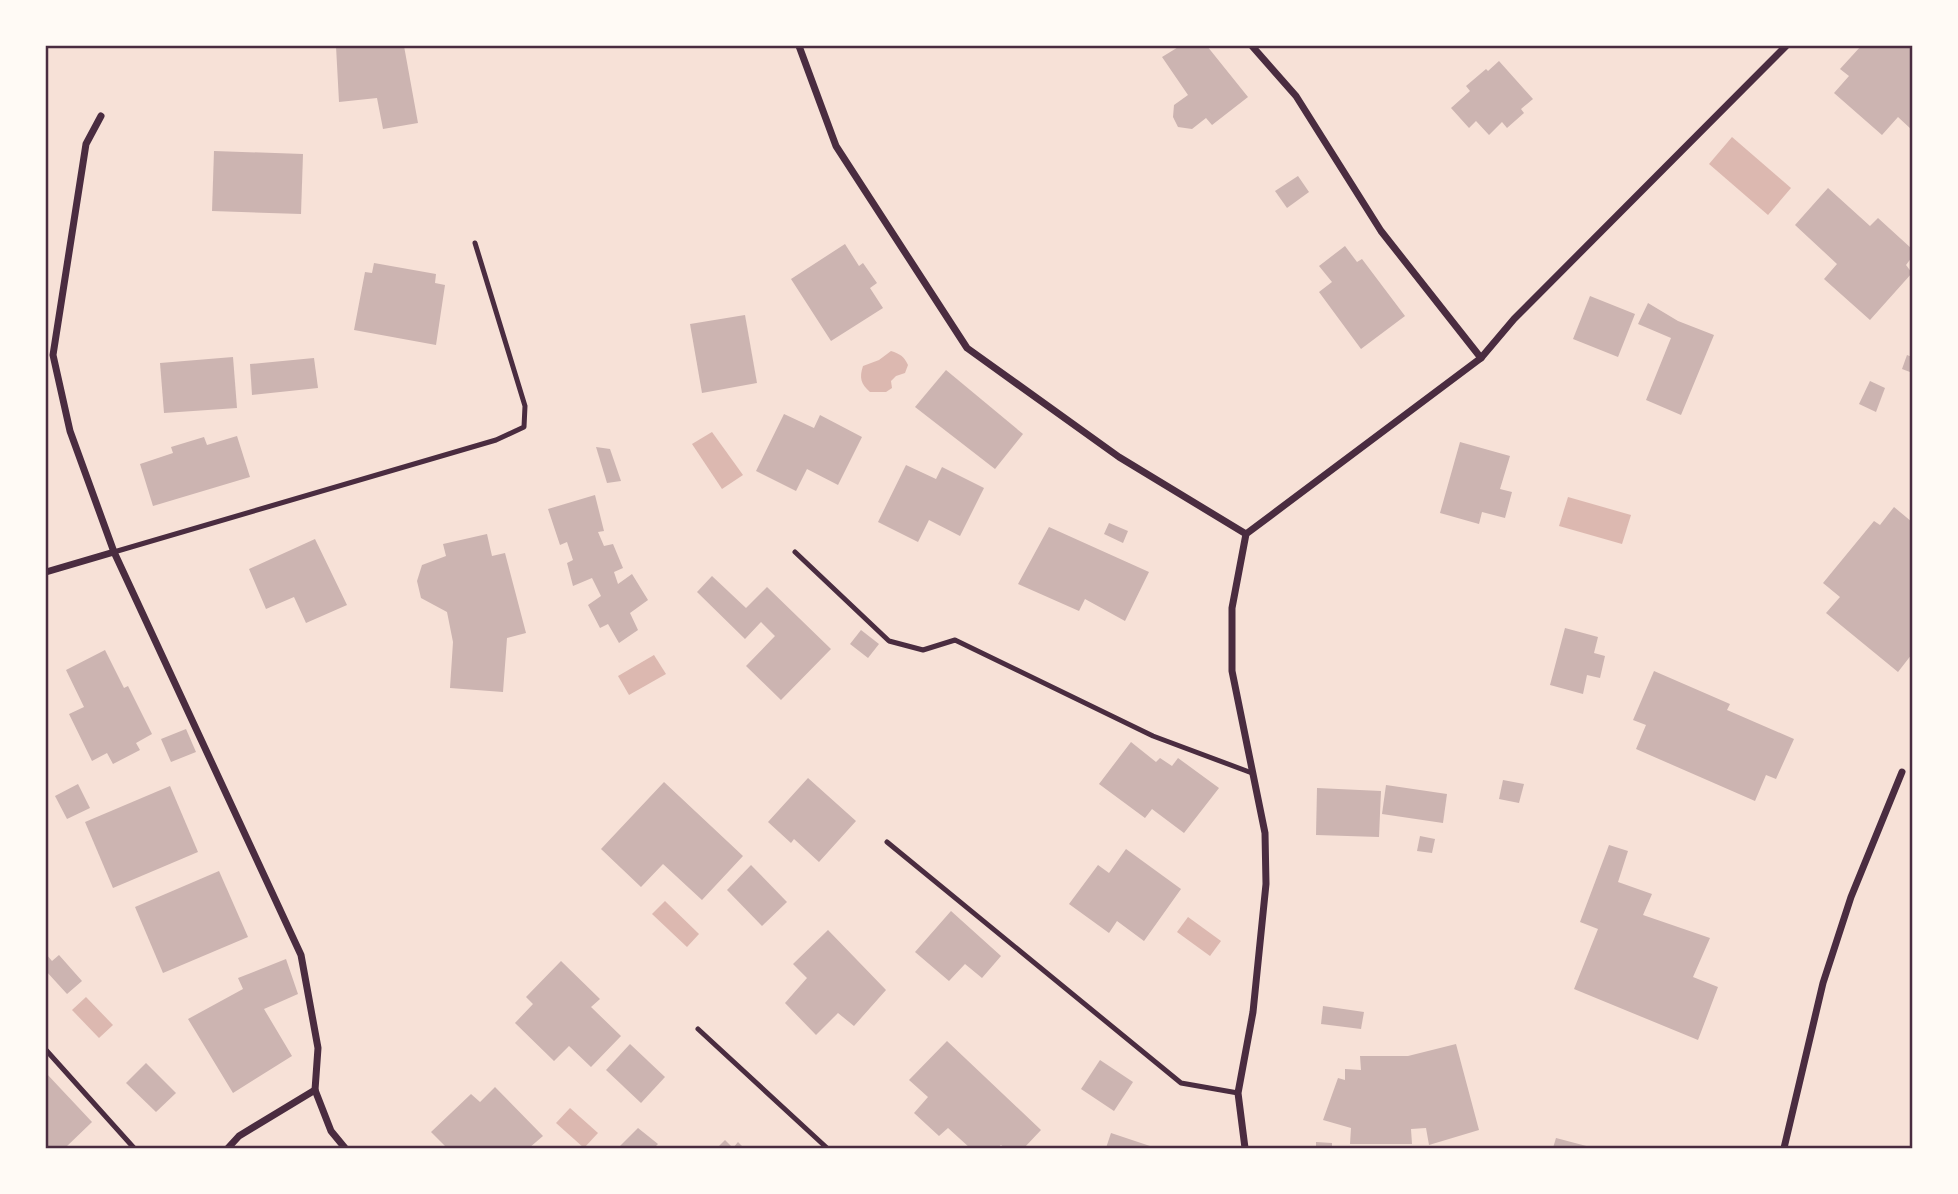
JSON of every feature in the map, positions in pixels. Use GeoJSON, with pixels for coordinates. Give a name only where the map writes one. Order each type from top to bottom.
{"type":"FeatureCollection","features":[{"type":"Feature","properties":{"kind":"street"},"geometry":{"type":"LineString","coordinates":[[799,46],[836,146],[967,348],[1119,457],[1246,534]]}},
{"type":"Feature","properties":{"kind":"street"},"geometry":{"type":"LineString","coordinates":[[1252,46],[1296,96],[1381,231],[1481,358]]}},
{"type":"Feature","properties":{"kind":"street"},"geometry":{"type":"LineString","coordinates":[[1245,1149],[1238,1093],[1253,1012],[1266,884],[1265,833],[1232,671],[1232,608],[1246,534],[1481,358],[1514,319],[1786,46]]}},
{"type":"Feature","properties":{"kind":"street"},"geometry":{"type":"LineString","coordinates":[[102,116],[86,144],[53,355],[71,431],[114,552],[301,955],[318,1048],[315,1090],[331,1131],[345,1149]]}},
{"type":"Feature","properties":{"kind":"street"},"geometry":{"type":"LineString","coordinates":[[46,572],[114,552]]}},
{"type":"Feature","properties":{"kind":"street"},"geometry":{"type":"LineString","coordinates":[[1784,1149],[1824,982],[1851,897],[1902,772]]}},
{"type":"Feature","properties":{"kind":"street"},"geometry":{"type":"LineString","coordinates":[[228,1149],[239,1136],[315,1090]]}},
{"type":"Feature","properties":{"kind":"lane"},"geometry":{"type":"LineString","coordinates":[[114,552],[496,440],[524,427],[525,406],[475,243]]}},
{"type":"Feature","properties":{"kind":"lane"},"geometry":{"type":"LineString","coordinates":[[795,552],[889,641],[923,650],[955,640],[1153,736],[1252,773]]}},
{"type":"Feature","properties":{"kind":"lane"},"geometry":{"type":"LineString","coordinates":[[887,842],[1181,1083],[1238,1093]]}},
{"type":"Feature","properties":{"kind":"lane"},"geometry":{"type":"LineString","coordinates":[[698,1029],[827,1149]]}},
{"type":"Feature","properties":{"kind":"lane"},"geometry":{"type":"LineString","coordinates":[[46,1049],[134,1149]]}},
{"type":"Feature","properties":{"kind":"shaded area"},"geometry":{"type":"Polygon","coordinates":[[[1732,137],[1791,188],[1768,215],[1709,164],[1732,137]]]}},
{"type":"Feature","properties":{"kind":"shaded area"},"geometry":{"type":"Polygon","coordinates":[[[891,351],[905,359],[908,365],[905,373],[891,381],[892,388],[886,392],[870,392],[862,380],[863,366],[879,360],[891,351]]]}},
{"type":"Feature","properties":{"kind":"shaded area"},"geometry":{"type":"Polygon","coordinates":[[[712,432],[743,475],[722,489],[692,444],[712,432]]]}},
{"type":"Feature","properties":{"kind":"shaded area"},"geometry":{"type":"Polygon","coordinates":[[[1568,497],[1631,515],[1622,544],[1559,526],[1568,497]]]}},
{"type":"Feature","properties":{"kind":"shaded area"},"geometry":{"type":"Polygon","coordinates":[[[654,655],[666,674],[629,695],[618,676],[654,655]]]}},
{"type":"Feature","properties":{"kind":"shaded area"},"geometry":{"type":"Polygon","coordinates":[[[665,901],[699,934],[687,947],[652,914],[665,901]]]}},
{"type":"Feature","properties":{"kind":"shaded area"},"geometry":{"type":"Polygon","coordinates":[[[1188,917],[1221,941],[1210,956],[1177,932],[1188,917]]]}},
{"type":"Feature","properties":{"kind":"shaded area"},"geometry":{"type":"Polygon","coordinates":[[[86,997],[113,1025],[99,1038],[72,1010],[86,997]]]}},
{"type":"Feature","properties":{"kind":"shaded area"},"geometry":{"type":"Polygon","coordinates":[[[570,1108],[598,1133],[584,1148],[556,1123],[570,1108]]]}},
{"type":"Feature","properties":{"kind":"building"},"geometry":{"type":"Polygon","coordinates":[[[336,46],[404,46],[418,123],[383,129],[377,98],[339,102],[336,46]]]}},
{"type":"Feature","properties":{"kind":"building"},"geometry":{"type":"Polygon","coordinates":[[[1180,46],[1207,46],[1248,97],[1212,125],[1206,118],[1192,129],[1178,127],[1173,117],[1174,105],[1188,95],[1162,57],[1180,46]]]}},
{"type":"Feature","properties":{"kind":"building"},"geometry":{"type":"Polygon","coordinates":[[[1861,46],[1912,46],[1912,130],[1898,117],[1882,135],[1834,93],[1849,76],[1840,69],[1861,46]]]}},
{"type":"Feature","properties":{"kind":"building"},"geometry":{"type":"Polygon","coordinates":[[[1499,61],[1533,99],[1521,109],[1524,113],[1507,128],[1502,122],[1489,135],[1476,121],[1469,128],[1451,108],[1470,91],[1466,86],[1499,61]]]}},
{"type":"Feature","properties":{"kind":"building"},"geometry":{"type":"Polygon","coordinates":[[[214,151],[303,154],[301,214],[212,211],[214,151]]]}},
{"type":"Feature","properties":{"kind":"building"},"geometry":{"type":"Polygon","coordinates":[[[1298,176],[1309,192],[1287,208],[1275,191],[1298,176]]]}},
{"type":"Feature","properties":{"kind":"building"},"geometry":{"type":"Polygon","coordinates":[[[1828,188],[1870,226],[1878,218],[1912,249],[1912,257],[1906,265],[1912,273],[1870,320],[1824,279],[1837,264],[1795,225],[1828,188]]]}},
{"type":"Feature","properties":{"kind":"building"},"geometry":{"type":"Polygon","coordinates":[[[845,244],[859,266],[863,263],[877,283],[870,288],[883,308],[831,341],[791,279],[845,244]]]}},
{"type":"Feature","properties":{"kind":"building"},"geometry":{"type":"Polygon","coordinates":[[[1345,246],[1357,262],[1362,259],[1405,316],[1361,349],[1319,292],[1332,282],[1319,266],[1345,246]]]}},
{"type":"Feature","properties":{"kind":"building"},"geometry":{"type":"Polygon","coordinates":[[[374,263],[436,274],[435,283],[445,285],[436,345],[354,330],[365,272],[372,273],[374,263]]]}},
{"type":"Feature","properties":{"kind":"building"},"geometry":{"type":"Polygon","coordinates":[[[1590,296],[1635,314],[1618,357],[1573,339],[1590,296]]]}},
{"type":"Feature","properties":{"kind":"building"},"geometry":{"type":"Polygon","coordinates":[[[1648,303],[1678,321],[1714,335],[1681,415],[1646,400],[1671,338],[1638,324],[1648,303]]]}},
{"type":"Feature","properties":{"kind":"building"},"geometry":{"type":"Polygon","coordinates":[[[745,315],[757,383],[702,393],[690,324],[745,315]]]}},
{"type":"Feature","properties":{"kind":"building"},"geometry":{"type":"Polygon","coordinates":[[[1907,355],[1912,357],[1910,372],[1902,369],[1907,355]]]}},
{"type":"Feature","properties":{"kind":"building"},"geometry":{"type":"Polygon","coordinates":[[[233,357],[237,408],[164,413],[160,363],[233,357]]]}},
{"type":"Feature","properties":{"kind":"building"},"geometry":{"type":"Polygon","coordinates":[[[314,358],[318,388],[252,395],[250,364],[314,358]]]}},
{"type":"Feature","properties":{"kind":"building"},"geometry":{"type":"Polygon","coordinates":[[[946,370],[1023,434],[995,469],[915,407],[946,370]]]}},
{"type":"Feature","properties":{"kind":"building"},"geometry":{"type":"Polygon","coordinates":[[[1870,381],[1885,388],[1876,412],[1859,404],[1870,381]]]}},
{"type":"Feature","properties":{"kind":"building"},"geometry":{"type":"Polygon","coordinates":[[[784,414],[814,428],[820,415],[862,437],[838,485],[807,469],[796,491],[756,471],[784,414]]]}},
{"type":"Feature","properties":{"kind":"building"},"geometry":{"type":"Polygon","coordinates":[[[237,436],[250,477],[153,506],[140,464],[173,453],[171,447],[204,437],[207,445],[237,436]]]}},
{"type":"Feature","properties":{"kind":"building"},"geometry":{"type":"Polygon","coordinates":[[[1460,442],[1510,456],[1500,489],[1512,492],[1505,518],[1482,512],[1479,524],[1440,513],[1460,442]]]}},
{"type":"Feature","properties":{"kind":"building"},"geometry":{"type":"Polygon","coordinates":[[[596,447],[610,449],[621,481],[607,483],[596,447]]]}},
{"type":"Feature","properties":{"kind":"building"},"geometry":{"type":"Polygon","coordinates":[[[906,465],[936,479],[942,467],[984,488],[960,536],[929,520],[918,542],[878,522],[906,465]]]}},
{"type":"Feature","properties":{"kind":"building"},"geometry":{"type":"Polygon","coordinates":[[[595,495],[604,531],[598,532],[604,546],[613,544],[623,568],[614,572],[618,584],[632,574],[648,600],[630,613],[638,630],[619,643],[608,624],[600,628],[588,605],[601,596],[592,578],[573,586],[567,563],[573,560],[567,542],[560,545],[548,509],[595,495]]]}},
{"type":"Feature","properties":{"kind":"building"},"geometry":{"type":"Polygon","coordinates":[[[1894,507],[1912,522],[1912,654],[1898,672],[1826,613],[1840,597],[1823,583],[1874,521],[1880,525],[1894,507]]]}},
{"type":"Feature","properties":{"kind":"building"},"geometry":{"type":"Polygon","coordinates":[[[1109,523],[1128,531],[1123,543],[1104,534],[1109,523]]]}},
{"type":"Feature","properties":{"kind":"building"},"geometry":{"type":"Polygon","coordinates":[[[1049,527],[1149,572],[1125,621],[1085,599],[1079,611],[1018,584],[1049,527]]]}},
{"type":"Feature","properties":{"kind":"building"},"geometry":{"type":"Polygon","coordinates":[[[487,534],[492,556],[505,553],[526,633],[507,638],[503,692],[450,688],[453,642],[447,612],[421,598],[417,581],[422,565],[446,556],[443,544],[487,534]]]}},
{"type":"Feature","properties":{"kind":"building"},"geometry":{"type":"Polygon","coordinates":[[[315,539],[347,605],[306,623],[294,597],[266,609],[249,569],[315,539]]]}},
{"type":"Feature","properties":{"kind":"building"},"geometry":{"type":"Polygon","coordinates":[[[712,576],[746,608],[767,587],[831,649],[781,700],[746,666],[775,636],[761,622],[745,639],[697,592],[712,576]]]}},
{"type":"Feature","properties":{"kind":"building"},"geometry":{"type":"Polygon","coordinates":[[[1565,628],[1598,637],[1594,653],[1605,656],[1600,678],[1587,675],[1583,694],[1550,685],[1565,628]]]}},
{"type":"Feature","properties":{"kind":"building"},"geometry":{"type":"Polygon","coordinates":[[[861,630],[879,644],[868,658],[850,644],[861,630]]]}},
{"type":"Feature","properties":{"kind":"building"},"geometry":{"type":"Polygon","coordinates":[[[105,650],[124,688],[128,686],[152,734],[136,743],[140,750],[113,764],[107,753],[92,761],[69,714],[84,707],[66,670],[105,650]]]}},
{"type":"Feature","properties":{"kind":"building"},"geometry":{"type":"Polygon","coordinates":[[[1654,671],[1730,704],[1727,710],[1794,739],[1776,779],[1766,775],[1755,801],[1636,749],[1646,725],[1633,720],[1654,671]]]}},
{"type":"Feature","properties":{"kind":"building"},"geometry":{"type":"Polygon","coordinates":[[[186,729],[196,752],[171,762],[161,739],[186,729]]]}},
{"type":"Feature","properties":{"kind":"building"},"geometry":{"type":"Polygon","coordinates":[[[1131,742],[1156,762],[1160,758],[1172,766],[1178,758],[1219,788],[1184,833],[1152,809],[1145,818],[1099,784],[1131,742]]]}},
{"type":"Feature","properties":{"kind":"building"},"geometry":{"type":"Polygon","coordinates":[[[808,778],[856,821],[819,862],[794,839],[791,843],[768,822],[808,778]]]}},
{"type":"Feature","properties":{"kind":"building"},"geometry":{"type":"Polygon","coordinates":[[[1503,780],[1524,784],[1519,803],[1499,799],[1503,780]]]}},
{"type":"Feature","properties":{"kind":"building"},"geometry":{"type":"Polygon","coordinates":[[[664,782],[743,856],[702,900],[663,864],[641,887],[601,849],[664,782]]]}},
{"type":"Feature","properties":{"kind":"building"},"geometry":{"type":"Polygon","coordinates":[[[78,784],[90,808],[67,819],[55,796],[78,784]]]}},
{"type":"Feature","properties":{"kind":"building"},"geometry":{"type":"Polygon","coordinates":[[[1386,785],[1447,794],[1443,823],[1382,814],[1386,785]]]}},
{"type":"Feature","properties":{"kind":"building"},"geometry":{"type":"Polygon","coordinates":[[[170,786],[198,852],[113,888],[85,822],[170,786]]]}},
{"type":"Feature","properties":{"kind":"building"},"geometry":{"type":"Polygon","coordinates":[[[1317,788],[1381,791],[1379,837],[1316,835],[1317,788]]]}},
{"type":"Feature","properties":{"kind":"building"},"geometry":{"type":"Polygon","coordinates":[[[1420,836],[1435,839],[1432,853],[1417,851],[1420,836]]]}},
{"type":"Feature","properties":{"kind":"building"},"geometry":{"type":"Polygon","coordinates":[[[1609,845],[1628,851],[1618,882],[1652,894],[1643,915],[1710,938],[1693,977],[1718,987],[1698,1040],[1574,989],[1598,929],[1580,922],[1609,845]]]}},
{"type":"Feature","properties":{"kind":"building"},"geometry":{"type":"Polygon","coordinates":[[[1126,849],[1181,889],[1144,941],[1117,921],[1109,933],[1069,904],[1098,865],[1109,873],[1126,849]]]}},
{"type":"Feature","properties":{"kind":"building"},"geometry":{"type":"Polygon","coordinates":[[[751,865],[787,902],[762,926],[727,890],[751,865]]]}},
{"type":"Feature","properties":{"kind":"building"},"geometry":{"type":"Polygon","coordinates":[[[219,871],[248,937],[163,973],[135,907],[219,871]]]}},
{"type":"Feature","properties":{"kind":"building"},"geometry":{"type":"Polygon","coordinates":[[[951,911],[1001,956],[982,978],[965,964],[949,981],[915,952],[951,911]]]}},
{"type":"Feature","properties":{"kind":"building"},"geometry":{"type":"Polygon","coordinates":[[[828,930],[886,990],[854,1026],[838,1013],[816,1035],[785,1003],[807,978],[793,964],[828,930]]]}},
{"type":"Feature","properties":{"kind":"building"},"geometry":{"type":"Polygon","coordinates":[[[46,954],[52,961],[59,955],[82,981],[67,994],[46,971],[46,954]]]}},
{"type":"Feature","properties":{"kind":"building"},"geometry":{"type":"Polygon","coordinates":[[[286,959],[298,994],[264,1009],[292,1056],[233,1093],[188,1019],[243,989],[238,978],[286,959]]]}},
{"type":"Feature","properties":{"kind":"building"},"geometry":{"type":"Polygon","coordinates":[[[561,961],[600,999],[591,1007],[621,1036],[591,1067],[569,1046],[554,1061],[515,1023],[533,1004],[526,997],[561,961]]]}},
{"type":"Feature","properties":{"kind":"building"},"geometry":{"type":"Polygon","coordinates":[[[1323,1006],[1364,1012],[1361,1029],[1321,1024],[1323,1006]]]}},
{"type":"Feature","properties":{"kind":"building"},"geometry":{"type":"Polygon","coordinates":[[[947,1041],[1041,1130],[1024,1148],[1005,1148],[1001,1145],[997,1148],[970,1148],[948,1128],[939,1136],[914,1113],[928,1097],[909,1080],[947,1041]]]}},
{"type":"Feature","properties":{"kind":"building"},"geometry":{"type":"Polygon","coordinates":[[[630,1044],[665,1077],[641,1103],[606,1070],[630,1044]]]}},
{"type":"Feature","properties":{"kind":"building"},"geometry":{"type":"Polygon","coordinates":[[[1456,1044],[1479,1130],[1429,1145],[1426,1128],[1411,1129],[1412,1144],[1350,1144],[1351,1128],[1323,1120],[1338,1078],[1345,1080],[1345,1069],[1361,1070],[1360,1056],[1408,1056],[1456,1044]]]}},
{"type":"Feature","properties":{"kind":"building"},"geometry":{"type":"Polygon","coordinates":[[[1100,1060],[1133,1082],[1114,1111],[1081,1089],[1100,1060]]]}},
{"type":"Feature","properties":{"kind":"building"},"geometry":{"type":"Polygon","coordinates":[[[146,1063],[176,1093],[156,1112],[126,1083],[146,1063]]]}},
{"type":"Feature","properties":{"kind":"building"},"geometry":{"type":"Polygon","coordinates":[[[46,1073],[92,1122],[65,1148],[46,1148],[46,1073]]]}},
{"type":"Feature","properties":{"kind":"building"},"geometry":{"type":"Polygon","coordinates":[[[495,1087],[543,1136],[529,1148],[447,1148],[431,1132],[471,1094],[480,1102],[495,1087]]]}},
{"type":"Feature","properties":{"kind":"building"},"geometry":{"type":"Polygon","coordinates":[[[638,1128],[658,1144],[654,1148],[618,1148],[638,1128]]]}},
{"type":"Feature","properties":{"kind":"building"},"geometry":{"type":"Polygon","coordinates":[[[1111,1133],[1156,1148],[1106,1148],[1111,1133]]]}},
{"type":"Feature","properties":{"kind":"building"},"geometry":{"type":"Polygon","coordinates":[[[1556,1138],[1594,1148],[1553,1148],[1556,1138]]]}},
{"type":"Feature","properties":{"kind":"building"},"geometry":{"type":"Polygon","coordinates":[[[725,1140],[733,1148],[717,1148],[725,1140]]]}},
{"type":"Feature","properties":{"kind":"building"},"geometry":{"type":"Polygon","coordinates":[[[738,1142],[744,1148],[733,1148],[738,1142]]]}},
{"type":"Feature","properties":{"kind":"building"},"geometry":{"type":"Polygon","coordinates":[[[1316,1142],[1332,1143],[1332,1148],[1316,1148],[1316,1142]]]}}]}
